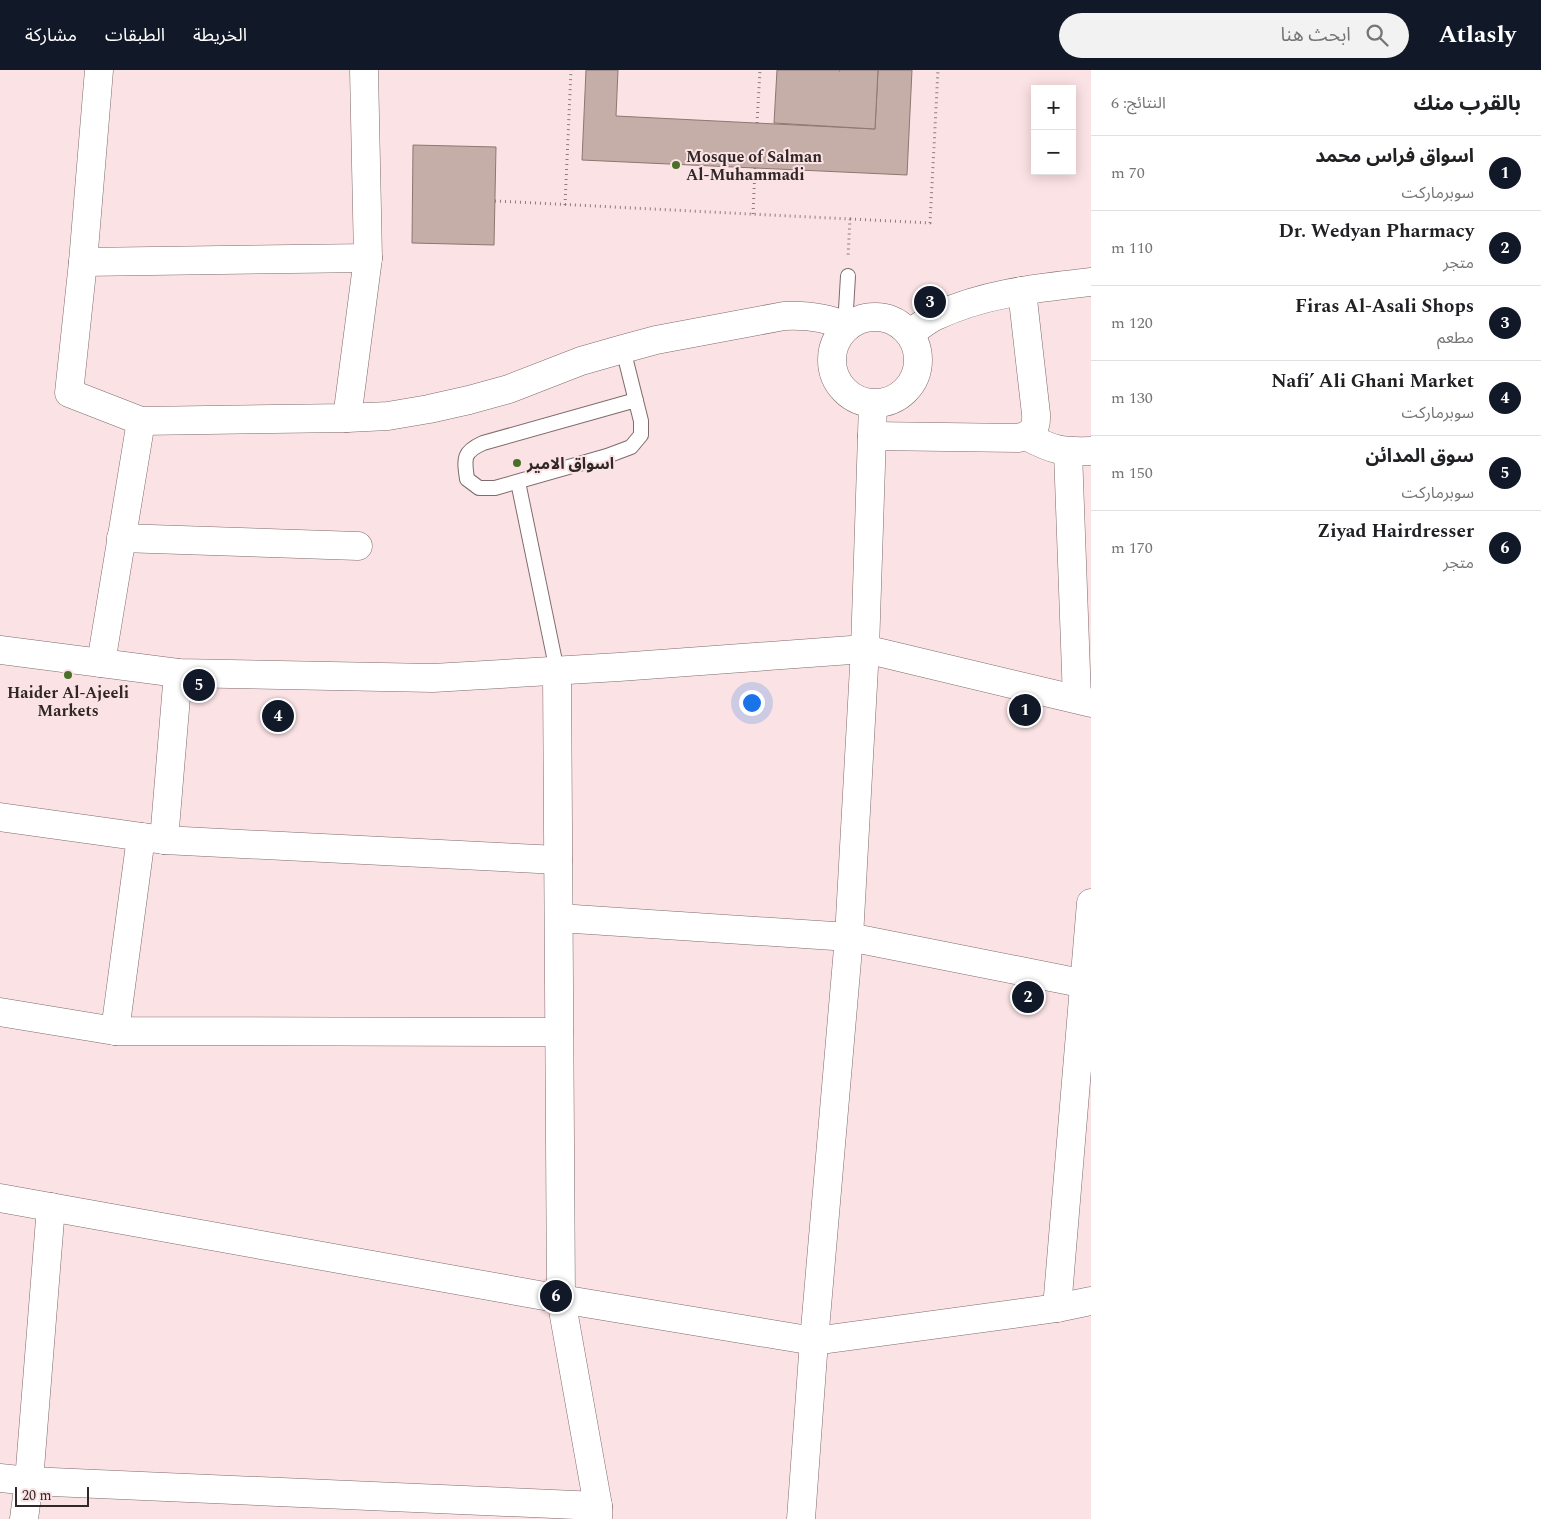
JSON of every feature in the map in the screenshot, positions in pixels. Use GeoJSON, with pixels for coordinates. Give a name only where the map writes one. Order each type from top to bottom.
{"type":"FeatureCollection","features":[{"type":"Feature","properties":{"kind":"street"},"geometry":{"type":"LineString","coordinates":[[99,70],[83,262],[69,393],[141,421],[347,418],[429,410],[509,389],[581,361],[656,340],[797,315],[816,317],[845,326]]}},
{"type":"Feature","properties":{"kind":"street"},"geometry":{"type":"LineString","coordinates":[[347,418],[368,258],[364,70]]}},
{"type":"Feature","properties":{"kind":"street"},"geometry":{"type":"LineString","coordinates":[[83,262],[368,258]]}},
{"type":"Feature","properties":{"kind":"street"},"geometry":{"type":"LineString","coordinates":[[910,333],[934,316],[992,296],[1022,290],[1091,282]]}},
{"type":"Feature","properties":{"kind":"street"},"geometry":{"type":"LineString","coordinates":[[872,436],[1018,438],[1026,436],[1033,430],[1036,423],[1022,290]]}},
{"type":"Feature","properties":{"kind":"street"},"geometry":{"type":"LineString","coordinates":[[880,317],[900,324],[910,333],[916,344],[919,356],[918,368],[914,380],[907,390],[897,398],[873,404],[860,401],[849,395],[840,385],[834,374],[831,361],[833,348],[845,326],[859,319],[880,317]]}},
{"type":"Feature","properties":{"kind":"street"},"geometry":{"type":"LineString","coordinates":[[801,1519],[814,1341],[849,937],[865,648],[873,404]]}},
{"type":"Feature","properties":{"kind":"street"},"geometry":{"type":"LineString","coordinates":[[101,663],[141,421]]}},
{"type":"Feature","properties":{"kind":"street"},"geometry":{"type":"LineString","coordinates":[[0,650],[178,673],[433,678],[557,671],[865,648],[1084,701],[1080,451],[1051,448],[1026,436]]}},
{"type":"Feature","properties":{"kind":"street"},"geometry":{"type":"LineString","coordinates":[[121,538],[358,546]]}},
{"type":"Feature","properties":{"kind":"street"},"geometry":{"type":"LineString","coordinates":[[0,1478],[598,1513],[561,1299],[557,671]]}},
{"type":"Feature","properties":{"kind":"street"},"geometry":{"type":"LineString","coordinates":[[115,1031],[153,839],[178,673]]}},
{"type":"Feature","properties":{"kind":"street"},"geometry":{"type":"LineString","coordinates":[[0,818],[153,839],[558,860]]}},
{"type":"Feature","properties":{"kind":"street"},"geometry":{"type":"LineString","coordinates":[[1057,1308],[1087,984],[1091,903]]}},
{"type":"Feature","properties":{"kind":"street"},"geometry":{"type":"LineString","coordinates":[[559,918],[849,937],[1087,984]]}},
{"type":"Feature","properties":{"kind":"street"},"geometry":{"type":"LineString","coordinates":[[0,1012],[115,1031],[559,1032]]}},
{"type":"Feature","properties":{"kind":"street"},"geometry":{"type":"LineString","coordinates":[[0,1198],[561,1299],[814,1341],[1057,1308],[1091,1301]]}},
{"type":"Feature","properties":{"kind":"street"},"geometry":{"type":"LineString","coordinates":[[24,1519],[52,1207]]}},
{"type":"Feature","properties":{"kind":"lane"},"geometry":{"type":"LineString","coordinates":[[845,326],[848,276]]}},
{"type":"Feature","properties":{"kind":"lane"},"geometry":{"type":"LineString","coordinates":[[623,349],[636,400],[641,422],[640,435],[631,447],[495,488],[479,488],[467,479],[464,461],[470,449],[483,443],[636,400]]}},
{"type":"Feature","properties":{"kind":"lane"},"geometry":{"type":"LineString","coordinates":[[518,482],[557,671]]}},
{"type":"Feature","properties":{"kind":"path"},"geometry":{"type":"LineString","coordinates":[[565,205],[571,70]]}},
{"type":"Feature","properties":{"kind":"path"},"geometry":{"type":"LineString","coordinates":[[757,123],[760,70]]}},
{"type":"Feature","properties":{"kind":"path"},"geometry":{"type":"LineString","coordinates":[[495,201],[930,223],[938,70]]}},
{"type":"Feature","properties":{"kind":"path"},"geometry":{"type":"LineString","coordinates":[[753,214],[755,168]]}},
{"type":"Feature","properties":{"kind":"path"},"geometry":{"type":"LineString","coordinates":[[848,276],[850,219]]}},
{"type":"Feature","properties":{"kind":"building"},"geometry":{"type":"Polygon","coordinates":[[[586,70],[618,70],[616,116],[875,129],[878,70],[912,70],[907,175],[582,160],[586,70]]]}},
{"type":"Feature","properties":{"kind":"building"},"geometry":{"type":"Polygon","coordinates":[[[777,70],[878,70],[875,129],[774,123],[777,70]]]}},
{"type":"Feature","properties":{"kind":"building"},"geometry":{"type":"Polygon","coordinates":[[[413,145],[496,147],[494,245],[412,243],[413,145]]]}},
{"type":"Feature","properties":{"kind":"place","name":"Mosque of Salman Al-Muhammadi"},"geometry":{"type":"Point","coordinates":[676,165]}},
{"type":"Feature","properties":{"kind":"place","name":"Firas Al-Asali Shops"},"geometry":{"type":"Point","coordinates":[930,302]}},
{"type":"Feature","properties":{"kind":"place","name":"اسواق الامير"},"geometry":{"type":"Point","coordinates":[517,463]}},
{"type":"Feature","properties":{"kind":"place","name":"Haider Al-Ajeeli Markets"},"geometry":{"type":"Point","coordinates":[68,675]}},
{"type":"Feature","properties":{"kind":"place","name":"سوق المدائن"},"geometry":{"type":"Point","coordinates":[199,685]}},
{"type":"Feature","properties":{"kind":"place","name":"اسواق فراس محمد"},"geometry":{"type":"Point","coordinates":[1025,710]}},
{"type":"Feature","properties":{"kind":"place","name":"Nafi’ Ali Ghani Market"},"geometry":{"type":"Point","coordinates":[278,716]}},
{"type":"Feature","properties":{"kind":"place","name":"Dr. Wedyan Pharmacy"},"geometry":{"type":"Point","coordinates":[1028,997]}},
{"type":"Feature","properties":{"kind":"place","name":"Ziyad Hairdresser"},"geometry":{"type":"Point","coordinates":[556,1296]}}]}
